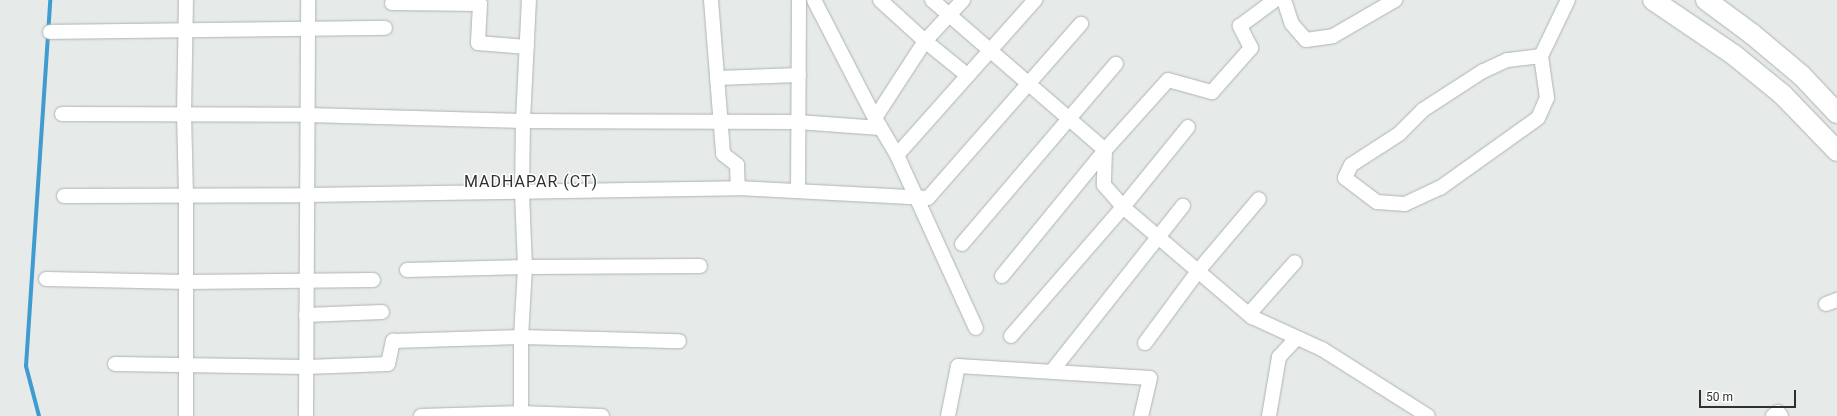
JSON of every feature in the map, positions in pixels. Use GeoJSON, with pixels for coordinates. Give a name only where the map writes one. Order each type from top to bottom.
{"type":"FeatureCollection","features":[{"type":"Feature","properties":{"kind":"main road"},"geometry":{"type":"LineString","coordinates":[[1653,0],[1734,55],[1783,94],[1837,151]]}},
{"type":"Feature","properties":{"kind":"main road"},"geometry":{"type":"LineString","coordinates":[[1706,0],[1752,34],[1802,76],[1837,113]]}},
{"type":"Feature","properties":{"kind":"street"},"geometry":{"type":"LineString","coordinates":[[186,0],[184,31],[186,416]]}},
{"type":"Feature","properties":{"kind":"street"},"geometry":{"type":"LineString","coordinates":[[306,416],[308,0]]}},
{"type":"Feature","properties":{"kind":"street"},"geometry":{"type":"LineString","coordinates":[[520,415],[521,337],[525,267],[522,192],[523,121],[529,0]]}},
{"type":"Feature","properties":{"kind":"street"},"geometry":{"type":"LineString","coordinates":[[711,0],[723,154],[737,165],[738,188]]}},
{"type":"Feature","properties":{"kind":"street"},"geometry":{"type":"LineString","coordinates":[[798,191],[799,0]]}},
{"type":"Feature","properties":{"kind":"street"},"geometry":{"type":"LineString","coordinates":[[814,0],[878,123],[897,155],[976,328]]}},
{"type":"Feature","properties":{"kind":"street"},"geometry":{"type":"LineString","coordinates":[[880,0],[925,41],[968,76]]}},
{"type":"Feature","properties":{"kind":"street"},"geometry":{"type":"LineString","coordinates":[[932,0],[992,50],[1105,150]]}},
{"type":"Feature","properties":{"kind":"street"},"geometry":{"type":"LineString","coordinates":[[878,123],[925,41],[963,0]]}},
{"type":"Feature","properties":{"kind":"street"},"geometry":{"type":"LineString","coordinates":[[897,155],[1035,0]]}},
{"type":"Feature","properties":{"kind":"street"},"geometry":{"type":"LineString","coordinates":[[1002,276],[1105,150],[1168,80],[1212,92],[1252,48],[1240,26],[1275,0]]}},
{"type":"Feature","properties":{"kind":"street"},"geometry":{"type":"LineString","coordinates":[[1284,0],[1292,24],[1306,40],[1333,36],[1395,0]]}},
{"type":"Feature","properties":{"kind":"street"},"geometry":{"type":"LineString","coordinates":[[1540,56],[1507,60],[1483,71],[1423,110],[1399,134],[1351,165],[1345,178],[1378,202],[1405,204],[1440,188],[1538,118],[1547,98],[1540,56],[1568,0]]}},
{"type":"Feature","properties":{"kind":"street"},"geometry":{"type":"LineString","coordinates":[[392,3],[480,4],[478,43],[527,47]]}},
{"type":"Feature","properties":{"kind":"street"},"geometry":{"type":"LineString","coordinates":[[64,196],[307,195],[738,188],[928,198],[1030,84],[1081,24]]}},
{"type":"Feature","properties":{"kind":"street"},"geometry":{"type":"LineString","coordinates":[[50,32],[385,28]]}},
{"type":"Feature","properties":{"kind":"street"},"geometry":{"type":"LineString","coordinates":[[962,244],[1068,118],[1116,64]]}},
{"type":"Feature","properties":{"kind":"street"},"geometry":{"type":"LineString","coordinates":[[717,78],[799,75]]}},
{"type":"Feature","properties":{"kind":"street"},"geometry":{"type":"LineString","coordinates":[[62,114],[184,113],[523,121],[878,123]]}},
{"type":"Feature","properties":{"kind":"street"},"geometry":{"type":"LineString","coordinates":[[1011,336],[1123,207],[1188,127]]}},
{"type":"Feature","properties":{"kind":"street"},"geometry":{"type":"LineString","coordinates":[[1105,150],[1104,185],[1123,207],[1249,314],[1322,349],[1428,416]]}},
{"type":"Feature","properties":{"kind":"street"},"geometry":{"type":"LineString","coordinates":[[1145,344],[1198,271],[1259,199]]}},
{"type":"Feature","properties":{"kind":"street"},"geometry":{"type":"LineString","coordinates":[[1052,371],[1183,206]]}},
{"type":"Feature","properties":{"kind":"street"},"geometry":{"type":"LineString","coordinates":[[1249,314],[1295,262]]}},
{"type":"Feature","properties":{"kind":"street"},"geometry":{"type":"LineString","coordinates":[[407,270],[525,267],[700,266]]}},
{"type":"Feature","properties":{"kind":"street"},"geometry":{"type":"LineString","coordinates":[[46,279],[186,282],[373,280]]}},
{"type":"Feature","properties":{"kind":"street"},"geometry":{"type":"LineString","coordinates":[[306,315],[382,312]]}},
{"type":"Feature","properties":{"kind":"street"},"geometry":{"type":"LineString","coordinates":[[115,364],[306,367],[388,364],[393,341],[521,337],[678,341]]}},
{"type":"Feature","properties":{"kind":"street"},"geometry":{"type":"LineString","coordinates":[[1269,416],[1279,356],[1298,338]]}},
{"type":"Feature","properties":{"kind":"street"},"geometry":{"type":"LineString","coordinates":[[948,416],[958,366],[1150,378],[1141,416]]}},
{"type":"Feature","properties":{"kind":"street"},"geometry":{"type":"LineString","coordinates":[[1773,416],[1778,412],[1781,416]]}},
{"type":"Feature","properties":{"kind":"street"},"geometry":{"type":"LineString","coordinates":[[421,416],[602,416]]}},
{"type":"Feature","properties":{"kind":"waterway"},"geometry":{"type":"LineString","coordinates":[[39,416],[26,366],[50,0]]}},
{"type":"Feature","properties":{"kind":"district","name":"MADHAPAR (CT)"},"geometry":{"type":"Point","coordinates":[531,182]}}]}
